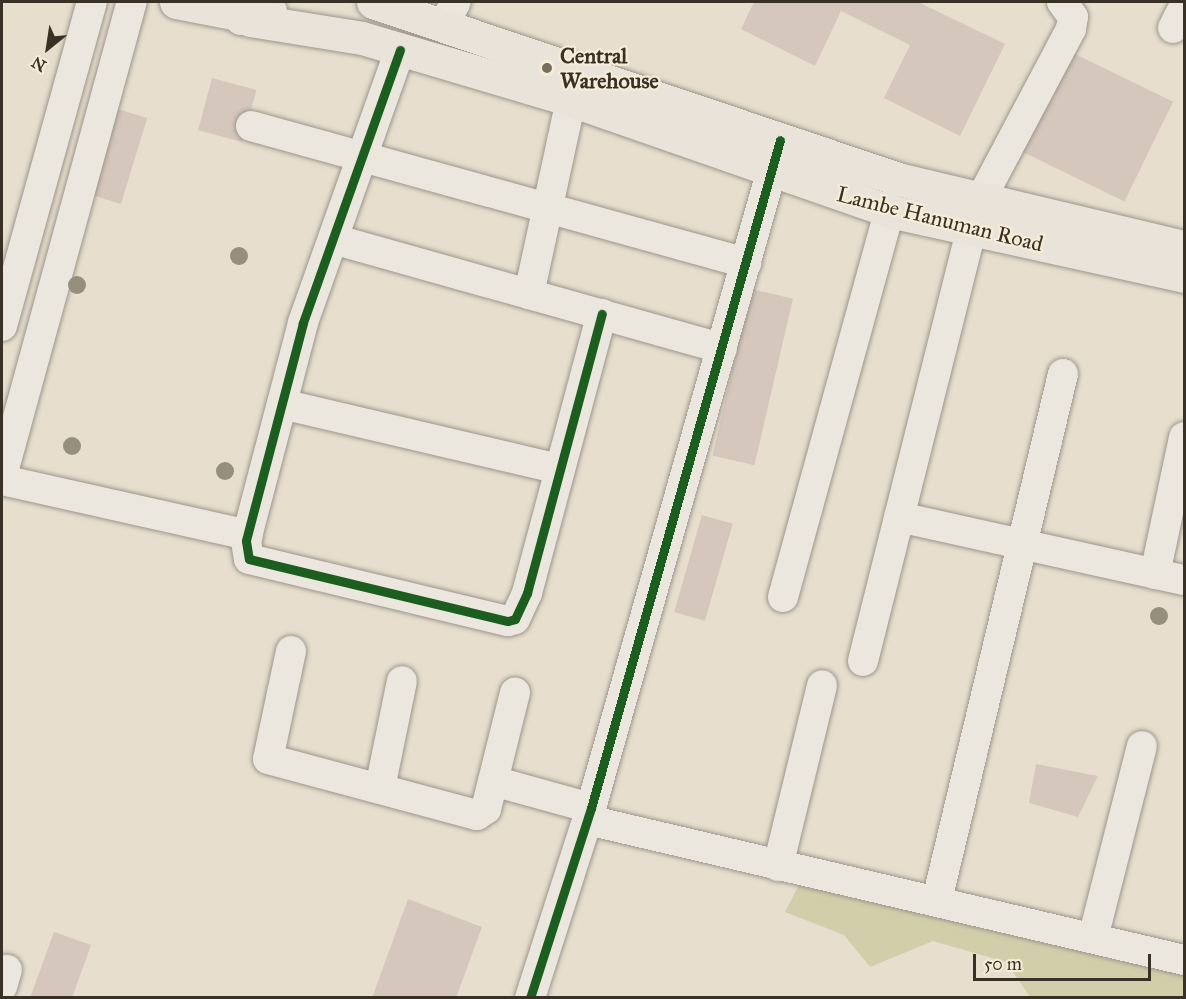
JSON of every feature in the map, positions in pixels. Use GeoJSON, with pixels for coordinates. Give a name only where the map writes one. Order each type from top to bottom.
{"type":"FeatureCollection","features":[{"type":"Feature","properties":{"kind":"main road","name":"Lambe Hanuman Road"},"geometry":{"type":"LineString","coordinates":[[176,2],[245,9],[362,38],[571,100],[889,211],[1185,276]]}},
{"type":"Feature","properties":{"kind":"main road"},"geometry":{"type":"LineString","coordinates":[[373,2],[450,14],[780,141],[898,179],[1185,247]]}},
{"type":"Feature","properties":{"kind":"main road"},"geometry":{"type":"LineString","coordinates":[[889,211],[898,179]]}},
{"type":"Feature","properties":{"kind":"street"},"geometry":{"type":"LineString","coordinates":[[2,326],[93,2]]}},
{"type":"Feature","properties":{"kind":"street"},"geometry":{"type":"LineString","coordinates":[[132,2],[2,478],[248,534]]}},
{"type":"Feature","properties":{"kind":"street"},"geometry":{"type":"LineString","coordinates":[[981,199],[1071,29],[1073,18],[1062,2]]}},
{"type":"Feature","properties":{"kind":"street"},"geometry":{"type":"LineString","coordinates":[[400,50],[303,323],[245,551],[256,563],[508,621],[520,612],[602,315]]}},
{"type":"Feature","properties":{"kind":"street"},"geometry":{"type":"LineString","coordinates":[[530,294],[571,100]]}},
{"type":"Feature","properties":{"kind":"street"},"geometry":{"type":"LineString","coordinates":[[250,126],[548,206],[746,264]]}},
{"type":"Feature","properties":{"kind":"street"},"geometry":{"type":"LineString","coordinates":[[530,998],[590,814],[780,141]]}},
{"type":"Feature","properties":{"kind":"street"},"geometry":{"type":"LineString","coordinates":[[783,597],[889,211]]}},
{"type":"Feature","properties":{"kind":"street"},"geometry":{"type":"LineString","coordinates":[[863,661],[971,230]]}},
{"type":"Feature","properties":{"kind":"street"},"geometry":{"type":"LineString","coordinates":[[333,239],[722,348]]}},
{"type":"Feature","properties":{"kind":"street"},"geometry":{"type":"LineString","coordinates":[[937,900],[1063,374]]}},
{"type":"Feature","properties":{"kind":"street"},"geometry":{"type":"LineString","coordinates":[[282,404],[560,469]]}},
{"type":"Feature","properties":{"kind":"street"},"geometry":{"type":"LineString","coordinates":[[1155,574],[1185,436]]}},
{"type":"Feature","properties":{"kind":"street"},"geometry":{"type":"LineString","coordinates":[[899,518],[1185,580]]}},
{"type":"Feature","properties":{"kind":"street"},"geometry":{"type":"LineString","coordinates":[[291,651],[268,759],[481,815],[493,781],[515,693]]}},
{"type":"Feature","properties":{"kind":"street"},"geometry":{"type":"LineString","coordinates":[[380,789],[402,681]]}},
{"type":"Feature","properties":{"kind":"street"},"geometry":{"type":"LineString","coordinates":[[778,866],[822,685]]}},
{"type":"Feature","properties":{"kind":"street"},"geometry":{"type":"LineString","coordinates":[[1093,938],[1142,746]]}},
{"type":"Feature","properties":{"kind":"street"},"geometry":{"type":"LineString","coordinates":[[493,781],[590,814],[778,866],[937,900],[1185,960]]}},
{"type":"Feature","properties":{"kind":"shaded area"},"geometry":{"type":"Polygon","coordinates":[[[800,883],[1184,971],[1184,997],[1030,997],[1006,962],[933,941],[870,967],[844,935],[785,912],[800,883]]]}},
{"type":"Feature","properties":{"kind":"building"},"geometry":{"type":"Polygon","coordinates":[[[754,2],[918,2],[1005,44],[960,136],[884,98],[910,45],[841,11],[815,66],[741,29],[754,2]]]}},
{"type":"Feature","properties":{"kind":"building"},"geometry":{"type":"Polygon","coordinates":[[[1067,50],[1173,102],[1124,201],[1018,150],[1067,50]]]}},
{"type":"Feature","properties":{"kind":"building"},"geometry":{"type":"Polygon","coordinates":[[[212,78],[256,90],[242,142],[198,130],[212,78]]]}},
{"type":"Feature","properties":{"kind":"building"},"geometry":{"type":"Polygon","coordinates":[[[108,106],[147,118],[121,204],[82,192],[108,106]]]}},
{"type":"Feature","properties":{"kind":"building"},"geometry":{"type":"Polygon","coordinates":[[[751,289],[793,299],[754,465],[713,456],[751,289]]]}},
{"type":"Feature","properties":{"kind":"building"},"geometry":{"type":"Polygon","coordinates":[[[702,515],[733,524],[705,621],[674,612],[702,515]]]}},
{"type":"Feature","properties":{"kind":"building"},"geometry":{"type":"Polygon","coordinates":[[[1036,764],[1098,776],[1078,817],[1029,803],[1036,764]]]}},
{"type":"Feature","properties":{"kind":"building"},"geometry":{"type":"Polygon","coordinates":[[[408,899],[482,927],[456,998],[372,998],[408,899]]]}},
{"type":"Feature","properties":{"kind":"building"},"geometry":{"type":"Polygon","coordinates":[[[54,932],[91,945],[72,998],[30,998],[54,932]]]}},
{"type":"Feature","properties":{"kind":"cycle path"},"geometry":{"type":"LineString","coordinates":[[400,50],[303,323],[246,541],[249,559],[508,621],[515,619],[527,593],[602,314]]}},
{"type":"Feature","properties":{"kind":"cycle path"},"geometry":{"type":"LineString","coordinates":[[530,998],[591,808],[780,140]]}},
{"type":"Feature","properties":{"kind":"place","name":"Central Warehouse"},"geometry":{"type":"Point","coordinates":[547,68]}}]}
